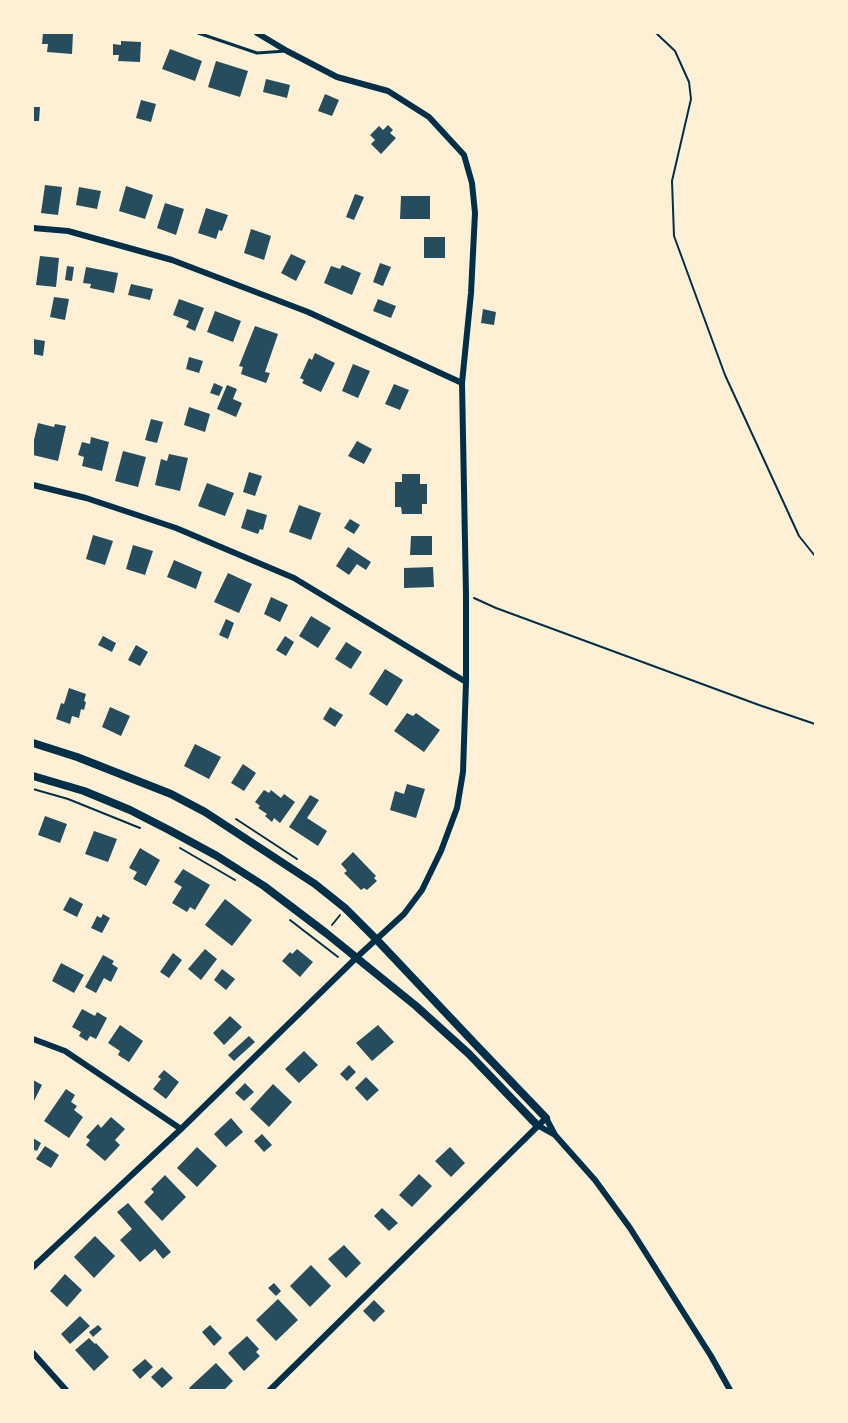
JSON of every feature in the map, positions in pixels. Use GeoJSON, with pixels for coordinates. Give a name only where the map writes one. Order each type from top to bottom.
{"type":"FeatureCollection","features":[{"type":"Feature","properties":{"kind":"street"},"geometry":{"type":"LineString","coordinates":[[33,1267],[181,1129],[404,914],[422,890],[441,851],[457,808],[463,772],[466,682],[462,383],[471,293],[475,213],[472,183],[464,155],[429,117],[388,91],[336,77],[257,33]]}},
{"type":"Feature","properties":{"kind":"street"},"geometry":{"type":"LineString","coordinates":[[33,228],[68,231],[172,260],[308,312],[462,383]]}},
{"type":"Feature","properties":{"kind":"street"},"geometry":{"type":"LineString","coordinates":[[33,485],[87,498],[176,528],[294,578],[466,682]]}},
{"type":"Feature","properties":{"kind":"street"},"geometry":{"type":"LineString","coordinates":[[33,743],[105,767],[171,794],[241,835],[315,884],[345,908],[546,1118],[555,1136],[594,1180],[630,1228],[730,1390]]}},
{"type":"Feature","properties":{"kind":"street"},"geometry":{"type":"LineString","coordinates":[[33,776],[84,791],[130,810],[217,856],[264,886],[357,957],[416,1006],[469,1054],[537,1125],[555,1136]]}},
{"type":"Feature","properties":{"kind":"street"},"geometry":{"type":"LineString","coordinates":[[33,1039],[65,1052],[181,1129]]}},
{"type":"Feature","properties":{"kind":"street"},"geometry":{"type":"LineString","coordinates":[[270,1390],[546,1118]]}},
{"type":"Feature","properties":{"kind":"street"},"geometry":{"type":"LineString","coordinates":[[33,1353],[66,1390]]}},
{"type":"Feature","properties":{"kind":"lane"},"geometry":{"type":"LineString","coordinates":[[198,33],[257,52],[287,51]]}},
{"type":"Feature","properties":{"kind":"path"},"geometry":{"type":"LineString","coordinates":[[656,33],[675,51],[689,82],[691,99],[672,181],[674,236],[725,375],[799,536],[815,556]]}},
{"type":"Feature","properties":{"kind":"path"},"geometry":{"type":"LineString","coordinates":[[466,595],[815,724]]}},
{"type":"Feature","properties":{"kind":"path"},"geometry":{"type":"LineString","coordinates":[[33,789],[141,828]]}},
{"type":"Feature","properties":{"kind":"path"},"geometry":{"type":"LineString","coordinates":[[180,849],[237,882]]}},
{"type":"Feature","properties":{"kind":"path"},"geometry":{"type":"LineString","coordinates":[[326,933],[345,908]]}},
{"type":"Feature","properties":{"kind":"path"},"geometry":{"type":"LineString","coordinates":[[287,917],[349,965]]}},
{"type":"Feature","properties":{"kind":"building"},"geometry":{"type":"Polygon","coordinates":[[[43,33],[73,33],[72,54],[47,52],[48,44],[42,44],[43,33]]]}},
{"type":"Feature","properties":{"kind":"building"},"geometry":{"type":"Polygon","coordinates":[[[121,41],[141,42],[140,62],[118,61],[119,55],[113,55],[113,44],[121,45],[121,41]]]}},
{"type":"Feature","properties":{"kind":"building"},"geometry":{"type":"Polygon","coordinates":[[[170,49],[202,61],[195,81],[162,69],[170,49]]]}},
{"type":"Feature","properties":{"kind":"building"},"geometry":{"type":"Polygon","coordinates":[[[216,61],[248,71],[240,97],[208,87],[216,61]]]}},
{"type":"Feature","properties":{"kind":"building"},"geometry":{"type":"Polygon","coordinates":[[[266,79],[290,85],[287,98],[263,92],[266,79]]]}},
{"type":"Feature","properties":{"kind":"building"},"geometry":{"type":"Polygon","coordinates":[[[325,94],[339,100],[332,116],[318,111],[325,94]]]}},
{"type":"Feature","properties":{"kind":"building"},"geometry":{"type":"Polygon","coordinates":[[[141,100],[156,104],[151,122],[136,118],[141,100]]]}},
{"type":"Feature","properties":{"kind":"building"},"geometry":{"type":"Polygon","coordinates":[[[33,107],[40,107],[39,121],[33,121],[33,107]]]}},
{"type":"Feature","properties":{"kind":"building"},"geometry":{"type":"Polygon","coordinates":[[[388,125],[393,130],[390,133],[396,138],[381,154],[371,144],[375,140],[370,135],[379,126],[383,130],[388,125]]]}},
{"type":"Feature","properties":{"kind":"building"},"geometry":{"type":"Polygon","coordinates":[[[45,185],[62,187],[58,215],[41,213],[45,185]]]}},
{"type":"Feature","properties":{"kind":"building"},"geometry":{"type":"Polygon","coordinates":[[[126,186],[153,195],[145,219],[119,211],[126,186]]]}},
{"type":"Feature","properties":{"kind":"building"},"geometry":{"type":"Polygon","coordinates":[[[79,187],[101,191],[97,209],[76,205],[79,187]]]}},
{"type":"Feature","properties":{"kind":"building"},"geometry":{"type":"Polygon","coordinates":[[[355,194],[364,197],[354,220],[346,217],[355,194]]]}},
{"type":"Feature","properties":{"kind":"building"},"geometry":{"type":"Polygon","coordinates":[[[401,196],[430,196],[430,219],[400,219],[401,196]]]}},
{"type":"Feature","properties":{"kind":"building"},"geometry":{"type":"Polygon","coordinates":[[[165,203],[184,209],[176,235],[157,228],[165,203]]]}},
{"type":"Feature","properties":{"kind":"building"},"geometry":{"type":"Polygon","coordinates":[[[206,208],[228,215],[216,239],[198,233],[206,208]]]}},
{"type":"Feature","properties":{"kind":"building"},"geometry":{"type":"Polygon","coordinates":[[[251,229],[271,236],[264,260],[244,253],[251,229]]]}},
{"type":"Feature","properties":{"kind":"building"},"geometry":{"type":"Polygon","coordinates":[[[424,237],[445,237],[445,258],[424,258],[424,237]]]}},
{"type":"Feature","properties":{"kind":"building"},"geometry":{"type":"Polygon","coordinates":[[[291,254],[306,261],[296,281],[281,273],[291,254]]]}},
{"type":"Feature","properties":{"kind":"building"},"geometry":{"type":"Polygon","coordinates":[[[40,256],[59,258],[56,287],[36,285],[40,256]]]}},
{"type":"Feature","properties":{"kind":"building"},"geometry":{"type":"Polygon","coordinates":[[[380,263],[391,267],[383,286],[373,282],[380,263]]]}},
{"type":"Feature","properties":{"kind":"building"},"geometry":{"type":"Polygon","coordinates":[[[342,265],[361,273],[352,295],[324,283],[331,266],[340,269],[342,265]]]}},
{"type":"Feature","properties":{"kind":"building"},"geometry":{"type":"Polygon","coordinates":[[[67,266],[74,267],[72,281],[65,280],[67,266]]]}},
{"type":"Feature","properties":{"kind":"building"},"geometry":{"type":"Polygon","coordinates":[[[86,267],[118,273],[114,293],[90,288],[91,284],[83,283],[86,267]]]}},
{"type":"Feature","properties":{"kind":"building"},"geometry":{"type":"Polygon","coordinates":[[[131,284],[153,289],[150,300],[128,295],[131,284]]]}},
{"type":"Feature","properties":{"kind":"building"},"geometry":{"type":"Polygon","coordinates":[[[54,297],[69,299],[65,320],[50,317],[54,297]]]}},
{"type":"Feature","properties":{"kind":"building"},"geometry":{"type":"Polygon","coordinates":[[[179,299],[204,308],[195,331],[186,327],[189,321],[173,315],[179,299]]]}},
{"type":"Feature","properties":{"kind":"building"},"geometry":{"type":"Polygon","coordinates":[[[378,299],[396,306],[391,318],[373,311],[378,299]]]}},
{"type":"Feature","properties":{"kind":"building"},"geometry":{"type":"Polygon","coordinates":[[[483,309],[496,312],[494,325],[481,323],[483,309]]]}},
{"type":"Feature","properties":{"kind":"building"},"geometry":{"type":"Polygon","coordinates":[[[215,311],[241,321],[233,342],[207,332],[215,311]]]}},
{"type":"Feature","properties":{"kind":"building"},"geometry":{"type":"Polygon","coordinates":[[[255,326],[278,334],[265,372],[270,373],[266,383],[241,374],[243,367],[239,366],[255,326]]]}},
{"type":"Feature","properties":{"kind":"building"},"geometry":{"type":"Polygon","coordinates":[[[33,339],[45,341],[43,356],[33,354],[33,339]]]}},
{"type":"Feature","properties":{"kind":"building"},"geometry":{"type":"Polygon","coordinates":[[[315,353],[335,363],[321,392],[302,383],[304,380],[300,378],[309,358],[312,360],[315,353]]]}},
{"type":"Feature","properties":{"kind":"building"},"geometry":{"type":"Polygon","coordinates":[[[189,357],[203,361],[199,373],[186,369],[189,357]]]}},
{"type":"Feature","properties":{"kind":"building"},"geometry":{"type":"Polygon","coordinates":[[[353,364],[370,371],[358,398],[342,391],[353,364]]]}},
{"type":"Feature","properties":{"kind":"building"},"geometry":{"type":"Polygon","coordinates":[[[214,383],[223,387],[219,396],[210,393],[214,383]]]}},
{"type":"Feature","properties":{"kind":"building"},"geometry":{"type":"Polygon","coordinates":[[[394,384],[409,390],[400,410],[385,404],[394,384]]]}},
{"type":"Feature","properties":{"kind":"building"},"geometry":{"type":"Polygon","coordinates":[[[227,385],[237,389],[233,399],[242,403],[236,417],[217,409],[227,385]]]}},
{"type":"Feature","properties":{"kind":"building"},"geometry":{"type":"Polygon","coordinates":[[[189,407],[210,414],[205,432],[184,425],[189,407]]]}},
{"type":"Feature","properties":{"kind":"building"},"geometry":{"type":"Polygon","coordinates":[[[151,419],[163,422],[157,443],[145,440],[151,419]]]}},
{"type":"Feature","properties":{"kind":"building"},"geometry":{"type":"Polygon","coordinates":[[[38,423],[54,427],[55,424],[66,426],[58,461],[33,455],[38,423]]]}},
{"type":"Feature","properties":{"kind":"building"},"geometry":{"type":"Polygon","coordinates":[[[91,437],[109,442],[102,471],[82,466],[84,457],[78,455],[82,442],[90,444],[91,437]]]}},
{"type":"Feature","properties":{"kind":"building"},"geometry":{"type":"Polygon","coordinates":[[[357,441],[372,449],[364,464],[348,456],[357,441]]]}},
{"type":"Feature","properties":{"kind":"building"},"geometry":{"type":"Polygon","coordinates":[[[123,451],[146,457],[138,487],[115,481],[123,451]]]}},
{"type":"Feature","properties":{"kind":"building"},"geometry":{"type":"Polygon","coordinates":[[[169,454],[188,458],[180,491],[155,485],[161,459],[167,461],[169,454]]]}},
{"type":"Feature","properties":{"kind":"building"},"geometry":{"type":"Polygon","coordinates":[[[249,472],[262,476],[255,496],[243,492],[249,472]]]}},
{"type":"Feature","properties":{"kind":"building"},"geometry":{"type":"Polygon","coordinates":[[[402,474],[420,474],[420,484],[427,484],[427,504],[422,504],[422,514],[402,514],[401,507],[395,507],[395,482],[402,482],[402,474]]]}},
{"type":"Feature","properties":{"kind":"building"},"geometry":{"type":"Polygon","coordinates":[[[207,483],[234,493],[225,516],[198,506],[207,483]]]}},
{"type":"Feature","properties":{"kind":"building"},"geometry":{"type":"Polygon","coordinates":[[[299,505],[321,513],[311,540],[289,532],[299,505]]]}},
{"type":"Feature","properties":{"kind":"building"},"geometry":{"type":"Polygon","coordinates":[[[247,509],[267,515],[263,530],[260,529],[258,534],[241,528],[247,509]]]}},
{"type":"Feature","properties":{"kind":"building"},"geometry":{"type":"Polygon","coordinates":[[[350,519],[360,525],[354,534],[344,528],[350,519]]]}},
{"type":"Feature","properties":{"kind":"building"},"geometry":{"type":"Polygon","coordinates":[[[93,535],[113,541],[105,565],[86,559],[93,535]]]}},
{"type":"Feature","properties":{"kind":"building"},"geometry":{"type":"Polygon","coordinates":[[[411,536],[432,536],[432,555],[410,555],[411,536]]]}},
{"type":"Feature","properties":{"kind":"building"},"geometry":{"type":"Polygon","coordinates":[[[133,545],[153,551],[145,575],[126,569],[133,545]]]}},
{"type":"Feature","properties":{"kind":"building"},"geometry":{"type":"Polygon","coordinates":[[[348,547],[371,562],[366,570],[357,564],[349,575],[336,566],[348,547]]]}},
{"type":"Feature","properties":{"kind":"building"},"geometry":{"type":"Polygon","coordinates":[[[174,560],[202,572],[196,589],[167,577],[174,560]]]}},
{"type":"Feature","properties":{"kind":"building"},"geometry":{"type":"Polygon","coordinates":[[[433,567],[434,587],[404,588],[404,568],[433,567]]]}},
{"type":"Feature","properties":{"kind":"building"},"geometry":{"type":"Polygon","coordinates":[[[228,573],[252,584],[239,613],[214,602],[228,573]]]}},
{"type":"Feature","properties":{"kind":"building"},"geometry":{"type":"Polygon","coordinates":[[[271,597],[288,605],[280,622],[264,614],[271,597]]]}},
{"type":"Feature","properties":{"kind":"building"},"geometry":{"type":"Polygon","coordinates":[[[311,616],[331,628],[318,648],[299,636],[311,616]]]}},
{"type":"Feature","properties":{"kind":"building"},"geometry":{"type":"Polygon","coordinates":[[[226,619],[234,623],[228,639],[219,635],[226,619]]]}},
{"type":"Feature","properties":{"kind":"building"},"geometry":{"type":"Polygon","coordinates":[[[103,636],[116,643],[112,652],[98,645],[103,636]]]}},
{"type":"Feature","properties":{"kind":"building"},"geometry":{"type":"Polygon","coordinates":[[[285,636],[294,642],[286,656],[276,650],[285,636]]]}},
{"type":"Feature","properties":{"kind":"building"},"geometry":{"type":"Polygon","coordinates":[[[346,642],[362,652],[351,669],[335,659],[346,642]]]}},
{"type":"Feature","properties":{"kind":"building"},"geometry":{"type":"Polygon","coordinates":[[[136,645],[148,652],[140,666],[128,660],[136,645]]]}},
{"type":"Feature","properties":{"kind":"building"},"geometry":{"type":"Polygon","coordinates":[[[385,669],[403,680],[387,706],[369,694],[385,669]]]}},
{"type":"Feature","properties":{"kind":"building"},"geometry":{"type":"Polygon","coordinates":[[[69,688],[86,694],[84,710],[81,709],[79,718],[72,716],[70,724],[56,719],[69,688]]]}},
{"type":"Feature","properties":{"kind":"building"},"geometry":{"type":"Polygon","coordinates":[[[110,707],[130,716],[121,736],[102,727],[110,707]]]}},
{"type":"Feature","properties":{"kind":"building"},"geometry":{"type":"Polygon","coordinates":[[[330,707],[343,715],[335,727],[323,719],[330,707]]]}},
{"type":"Feature","properties":{"kind":"building"},"geometry":{"type":"Polygon","coordinates":[[[407,713],[413,716],[416,713],[440,730],[424,752],[394,731],[407,713]]]}},
{"type":"Feature","properties":{"kind":"building"},"geometry":{"type":"Polygon","coordinates":[[[195,744],[221,757],[209,779],[184,766],[195,744]]]}},
{"type":"Feature","properties":{"kind":"building"},"geometry":{"type":"Polygon","coordinates":[[[243,764],[256,773],[244,791],[231,783],[243,764]]]}},
{"type":"Feature","properties":{"kind":"building"},"geometry":{"type":"Polygon","coordinates":[[[407,784],[425,789],[416,818],[390,810],[395,791],[404,794],[407,784]]]}},
{"type":"Feature","properties":{"kind":"building"},"geometry":{"type":"Polygon","coordinates":[[[264,790],[269,793],[271,790],[281,798],[284,794],[295,802],[280,823],[274,818],[272,822],[255,802],[264,790]]]}},
{"type":"Feature","properties":{"kind":"building"},"geometry":{"type":"Polygon","coordinates":[[[310,795],[319,800],[307,818],[327,831],[318,846],[289,827],[310,795]]]}},
{"type":"Feature","properties":{"kind":"building"},"geometry":{"type":"Polygon","coordinates":[[[45,816],[67,824],[60,843],[38,835],[45,816]]]}},
{"type":"Feature","properties":{"kind":"building"},"geometry":{"type":"Polygon","coordinates":[[[94,831],[117,839],[108,862],[85,854],[94,831]]]}},
{"type":"Feature","properties":{"kind":"building"},"geometry":{"type":"Polygon","coordinates":[[[140,848],[160,860],[146,886],[133,879],[137,872],[129,868],[140,848]]]}},
{"type":"Feature","properties":{"kind":"building"},"geometry":{"type":"Polygon","coordinates":[[[353,852],[376,876],[374,878],[377,881],[367,890],[364,888],[361,890],[344,873],[347,871],[341,864],[353,852]]]}},
{"type":"Feature","properties":{"kind":"building"},"geometry":{"type":"Polygon","coordinates":[[[183,869],[210,885],[195,910],[190,907],[187,912],[172,903],[182,887],[174,882],[183,869]]]}},
{"type":"Feature","properties":{"kind":"building"},"geometry":{"type":"Polygon","coordinates":[[[70,897],[83,904],[77,917],[63,910],[70,897]]]}},
{"type":"Feature","properties":{"kind":"building"},"geometry":{"type":"Polygon","coordinates":[[[225,899],[252,920],[232,946],[205,925],[225,899]]]}},
{"type":"Feature","properties":{"kind":"building"},"geometry":{"type":"Polygon","coordinates":[[[103,914],[110,918],[102,933],[91,928],[97,916],[101,918],[103,914]]]}},
{"type":"Feature","properties":{"kind":"building"},"geometry":{"type":"Polygon","coordinates":[[[205,949],[217,959],[201,980],[188,969],[205,949]]]}},
{"type":"Feature","properties":{"kind":"building"},"geometry":{"type":"Polygon","coordinates":[[[297,949],[313,962],[300,977],[282,961],[290,952],[292,954],[297,949]]]}},
{"type":"Feature","properties":{"kind":"building"},"geometry":{"type":"Polygon","coordinates":[[[173,953],[182,960],[169,978],[160,972],[173,953]]]}},
{"type":"Feature","properties":{"kind":"building"},"geometry":{"type":"Polygon","coordinates":[[[103,955],[114,961],[112,964],[118,968],[111,982],[104,978],[96,993],[85,987],[103,955]]]}},
{"type":"Feature","properties":{"kind":"building"},"geometry":{"type":"Polygon","coordinates":[[[61,963],[84,975],[74,993],[52,981],[61,963]]]}},
{"type":"Feature","properties":{"kind":"building"},"geometry":{"type":"Polygon","coordinates":[[[222,969],[235,979],[226,990],[214,980],[222,969]]]}},
{"type":"Feature","properties":{"kind":"building"},"geometry":{"type":"Polygon","coordinates":[[[82,1009],[95,1016],[97,1012],[107,1018],[96,1039],[90,1036],[87,1041],[79,1036],[81,1032],[72,1027],[82,1009]]]}},
{"type":"Feature","properties":{"kind":"building"},"geometry":{"type":"Polygon","coordinates":[[[230,1016],[242,1027],[224,1045],[213,1033],[230,1016]]]}},
{"type":"Feature","properties":{"kind":"building"},"geometry":{"type":"Polygon","coordinates":[[[120,1025],[143,1041],[129,1062],[118,1055],[120,1051],[108,1043],[120,1025]]]}},
{"type":"Feature","properties":{"kind":"building"},"geometry":{"type":"Polygon","coordinates":[[[378,1025],[394,1042],[372,1061],[356,1043],[378,1025]]]}},
{"type":"Feature","properties":{"kind":"building"},"geometry":{"type":"Polygon","coordinates":[[[249,1036],[255,1042],[234,1061],[228,1055],[249,1036]]]}},
{"type":"Feature","properties":{"kind":"building"},"geometry":{"type":"Polygon","coordinates":[[[304,1051],[318,1065],[299,1083],[285,1069],[304,1051]]]}},
{"type":"Feature","properties":{"kind":"building"},"geometry":{"type":"Polygon","coordinates":[[[349,1065],[356,1072],[347,1081],[340,1074],[349,1065]]]}},
{"type":"Feature","properties":{"kind":"building"},"geometry":{"type":"Polygon","coordinates":[[[164,1070],[179,1082],[166,1099],[153,1089],[161,1079],[158,1077],[164,1070]]]}},
{"type":"Feature","properties":{"kind":"building"},"geometry":{"type":"Polygon","coordinates":[[[366,1077],[379,1090],[367,1101],[355,1088],[366,1077]]]}},
{"type":"Feature","properties":{"kind":"building"},"geometry":{"type":"Polygon","coordinates":[[[33,1080],[42,1085],[33,1103],[33,1080]]]}},
{"type":"Feature","properties":{"kind":"building"},"geometry":{"type":"Polygon","coordinates":[[[245,1083],[254,1092],[244,1101],[235,1093],[245,1083]]]}},
{"type":"Feature","properties":{"kind":"building"},"geometry":{"type":"Polygon","coordinates":[[[273,1084],[292,1102],[269,1127],[250,1109],[273,1084]]]}},
{"type":"Feature","properties":{"kind":"building"},"geometry":{"type":"Polygon","coordinates":[[[66,1089],[75,1095],[71,1102],[77,1106],[74,1110],[83,1117],[69,1138],[44,1121],[66,1089]]]}},
{"type":"Feature","properties":{"kind":"building"},"geometry":{"type":"Polygon","coordinates":[[[111,1117],[125,1129],[115,1140],[120,1145],[105,1161],[86,1145],[90,1140],[86,1137],[98,1124],[101,1128],[111,1117]]]}},
{"type":"Feature","properties":{"kind":"building"},"geometry":{"type":"Polygon","coordinates":[[[231,1118],[243,1132],[226,1147],[214,1134],[231,1118]]]}},
{"type":"Feature","properties":{"kind":"building"},"geometry":{"type":"Polygon","coordinates":[[[262,1134],[272,1145],[264,1152],[254,1141],[262,1134]]]}},
{"type":"Feature","properties":{"kind":"building"},"geometry":{"type":"Polygon","coordinates":[[[33,1138],[41,1143],[37,1151],[33,1149],[33,1138]]]}},
{"type":"Feature","properties":{"kind":"building"},"geometry":{"type":"Polygon","coordinates":[[[45,1146],[59,1155],[51,1168],[36,1159],[45,1146]]]}},
{"type":"Feature","properties":{"kind":"building"},"geometry":{"type":"Polygon","coordinates":[[[197,1147],[217,1166],[197,1187],[177,1168],[197,1147]]]}},
{"type":"Feature","properties":{"kind":"building"},"geometry":{"type":"Polygon","coordinates":[[[450,1147],[465,1163],[451,1177],[435,1161],[450,1147]]]}},
{"type":"Feature","properties":{"kind":"building"},"geometry":{"type":"Polygon","coordinates":[[[419,1174],[432,1186],[412,1207],[399,1195],[419,1174]]]}},
{"type":"Feature","properties":{"kind":"building"},"geometry":{"type":"Polygon","coordinates":[[[165,1175],[186,1197],[162,1221],[144,1202],[154,1192],[151,1189],[165,1175]]]}},
{"type":"Feature","properties":{"kind":"building"},"geometry":{"type":"Polygon","coordinates":[[[128,1203],[171,1252],[163,1259],[155,1249],[140,1262],[120,1240],[132,1229],[117,1212],[128,1203]]]}},
{"type":"Feature","properties":{"kind":"building"},"geometry":{"type":"Polygon","coordinates":[[[382,1208],[398,1223],[389,1231],[374,1216],[382,1208]]]}},
{"type":"Feature","properties":{"kind":"building"},"geometry":{"type":"Polygon","coordinates":[[[95,1236],[115,1256],[94,1278],[74,1257],[95,1236]]]}},
{"type":"Feature","properties":{"kind":"building"},"geometry":{"type":"Polygon","coordinates":[[[344,1245],[361,1263],[346,1278],[328,1259],[344,1245]]]}},
{"type":"Feature","properties":{"kind":"building"},"geometry":{"type":"Polygon","coordinates":[[[311,1265],[331,1286],[310,1307],[290,1286],[311,1265]]]}},
{"type":"Feature","properties":{"kind":"building"},"geometry":{"type":"Polygon","coordinates":[[[65,1274],[82,1290],[67,1307],[50,1291],[65,1274]]]}},
{"type":"Feature","properties":{"kind":"building"},"geometry":{"type":"Polygon","coordinates":[[[274,1283],[281,1291],[276,1296],[268,1288],[274,1283]]]}},
{"type":"Feature","properties":{"kind":"building"},"geometry":{"type":"Polygon","coordinates":[[[278,1299],[298,1320],[276,1341],[256,1320],[278,1299]]]}},
{"type":"Feature","properties":{"kind":"building"},"geometry":{"type":"Polygon","coordinates":[[[374,1300],[385,1311],[374,1322],[363,1311],[374,1300]]]}},
{"type":"Feature","properties":{"kind":"building"},"geometry":{"type":"Polygon","coordinates":[[[80,1316],[90,1326],[70,1344],[61,1334],[80,1316]]]}},
{"type":"Feature","properties":{"kind":"building"},"geometry":{"type":"Polygon","coordinates":[[[98,1325],[102,1329],[93,1337],[89,1332],[98,1325]]]}},
{"type":"Feature","properties":{"kind":"building"},"geometry":{"type":"Polygon","coordinates":[[[210,1325],[222,1338],[214,1346],[202,1332],[210,1325]]]}},
{"type":"Feature","properties":{"kind":"building"},"geometry":{"type":"Polygon","coordinates":[[[247,1336],[259,1349],[256,1352],[260,1356],[244,1371],[228,1353],[247,1336]]]}},
{"type":"Feature","properties":{"kind":"building"},"geometry":{"type":"Polygon","coordinates":[[[89,1338],[109,1357],[94,1371],[75,1350],[89,1338]]]}},
{"type":"Feature","properties":{"kind":"building"},"geometry":{"type":"Polygon","coordinates":[[[145,1359],[153,1367],[140,1379],[132,1370],[145,1359]]]}},
{"type":"Feature","properties":{"kind":"building"},"geometry":{"type":"Polygon","coordinates":[[[216,1363],[233,1381],[224,1390],[190,1390],[189,1388],[216,1363]]]}},
{"type":"Feature","properties":{"kind":"building"},"geometry":{"type":"Polygon","coordinates":[[[162,1367],[173,1378],[162,1388],[151,1377],[162,1367]]]}}]}
